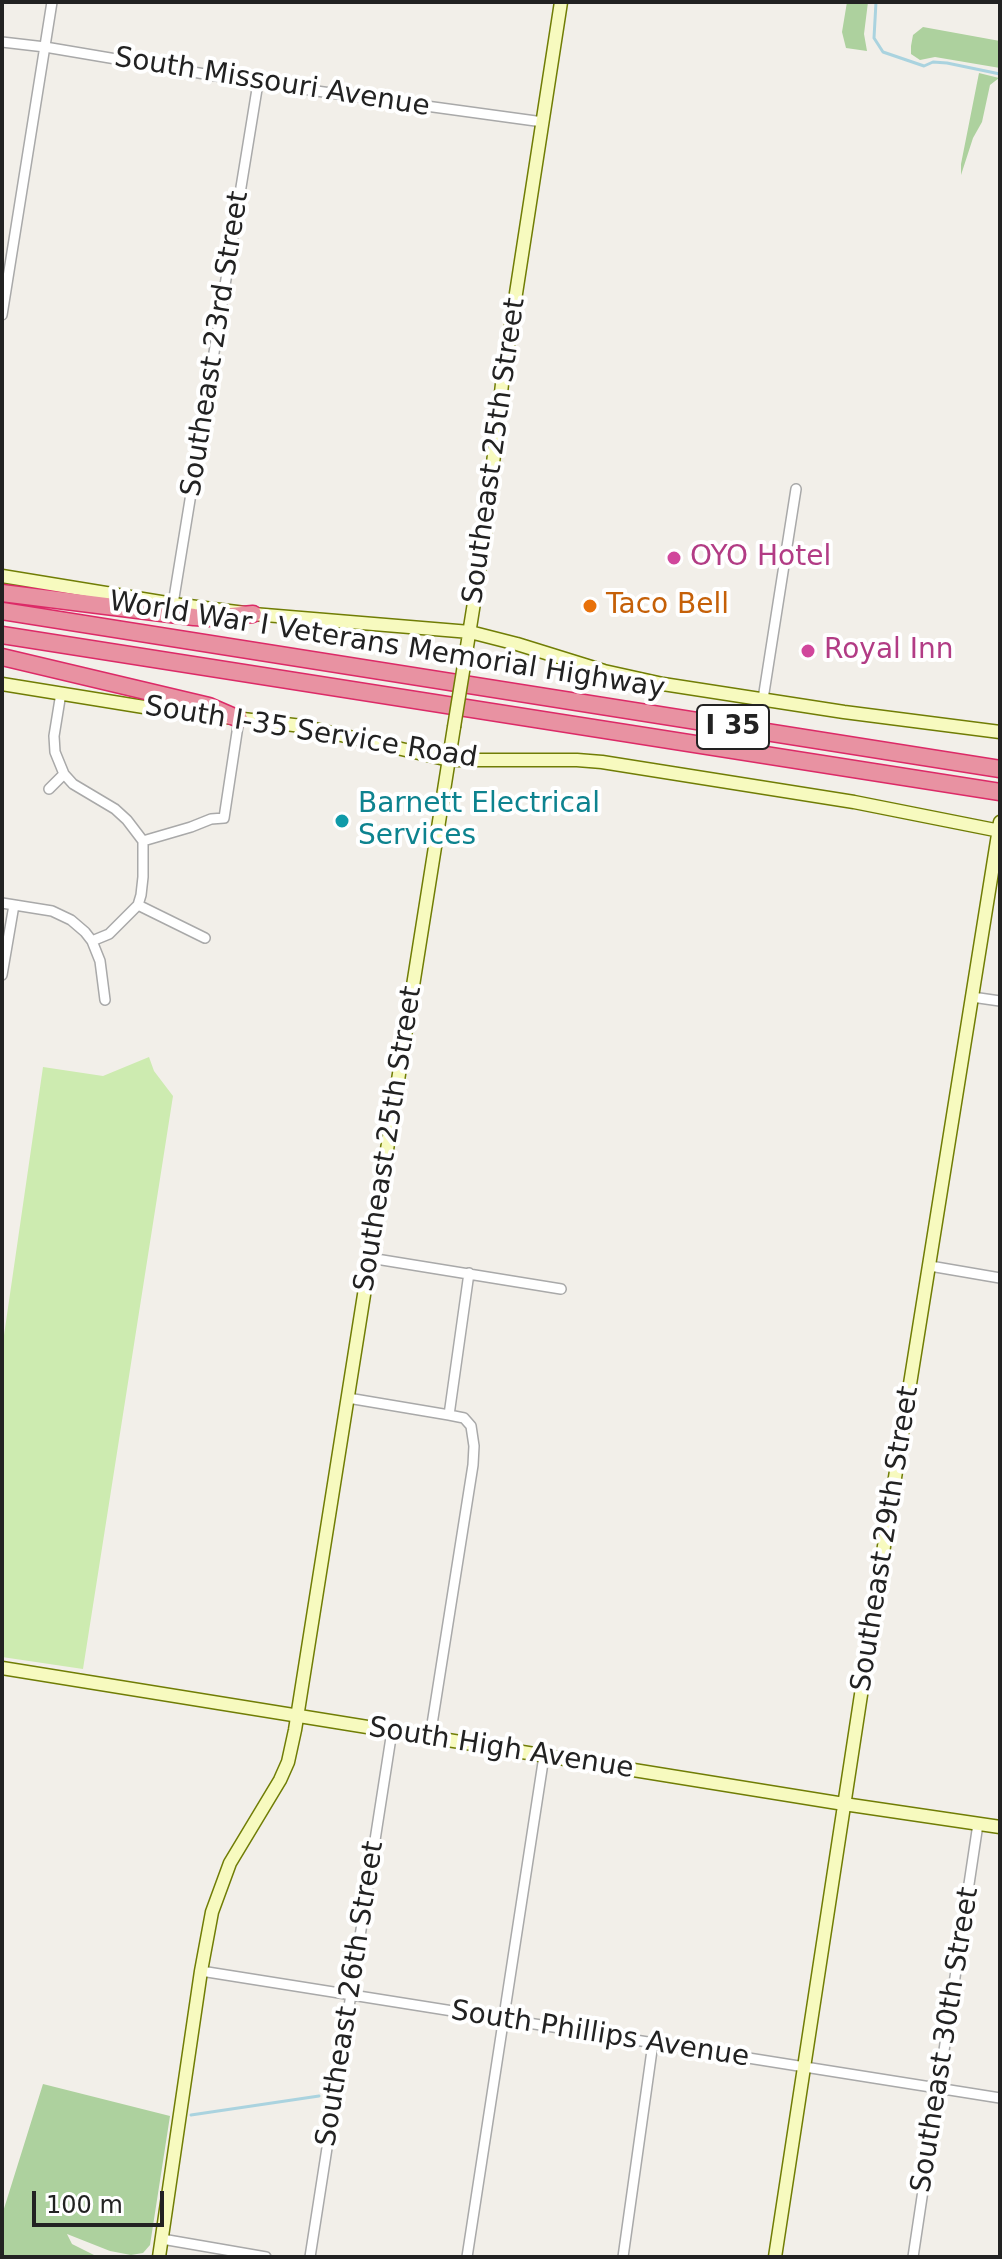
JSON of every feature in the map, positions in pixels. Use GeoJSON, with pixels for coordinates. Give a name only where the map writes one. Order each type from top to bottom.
{"type":"FeatureCollection","features":[{"type":"Feature","properties":{"kind":"highway"},"geometry":{"type":"LineString","coordinates":[[2,593],[194,617],[253,614]]}},
{"type":"Feature","properties":{"kind":"highway","name":"World War I Veterans Memorial Highway"},"geometry":{"type":"LineString","coordinates":[[2,611],[1000,769]]}},
{"type":"Feature","properties":{"kind":"highway","name":"World War I Veterans Memorial Highway"},"geometry":{"type":"LineString","coordinates":[[2,635],[1000,792]]}},
{"type":"Feature","properties":{"kind":"highway"},"geometry":{"type":"LineString","coordinates":[[2,657],[209,706],[239,719]]}},
{"type":"Feature","properties":{"kind":"main road","name":"Southeast 25th Street"},"geometry":{"type":"LineString","coordinates":[[159,2257],[209,1923],[219,1890],[239,1848],[280,1780],[291,1752],[470,632],[502,384],[561,2]]}},
{"type":"Feature","properties":{"kind":"main road"},"geometry":{"type":"LineString","coordinates":[[2,576],[253,614],[470,632],[629,678],[844,712],[1000,732]]}},
{"type":"Feature","properties":{"kind":"main road","name":"South I-35 Service Road"},"geometry":{"type":"LineString","coordinates":[[2,684],[302,726],[449,760],[602,762],[999,828]]}},
{"type":"Feature","properties":{"kind":"main road","name":"Southeast 29th Street"},"geometry":{"type":"LineString","coordinates":[[775,2257],[999,828]]}},
{"type":"Feature","properties":{"kind":"main road","name":"South High Avenue"},"geometry":{"type":"LineString","coordinates":[[2,1668],[1000,1827]]}},
{"type":"Feature","properties":{"kind":"street"},"geometry":{"type":"LineString","coordinates":[[2,315],[52,2]]}},
{"type":"Feature","properties":{"kind":"street","name":"South Missouri Avenue"},"geometry":{"type":"LineString","coordinates":[[2,42],[258,83],[543,122]]}},
{"type":"Feature","properties":{"kind":"street","name":"Southeast 23rd Street"},"geometry":{"type":"LineString","coordinates":[[173,604],[258,83]]}},
{"type":"Feature","properties":{"kind":"street"},"geometry":{"type":"LineString","coordinates":[[763,699],[796,489]]}},
{"type":"Feature","properties":{"kind":"street"},"geometry":{"type":"LineString","coordinates":[[61,693],[54,736],[55,752],[64,774],[73,784],[115,809],[143,841],[143,877],[138,905],[109,934],[92,941]]}},
{"type":"Feature","properties":{"kind":"street"},"geometry":{"type":"LineString","coordinates":[[143,841],[211,819],[224,818],[239,719]]}},
{"type":"Feature","properties":{"kind":"street"},"geometry":{"type":"LineString","coordinates":[[49,789],[64,774]]}},
{"type":"Feature","properties":{"kind":"street"},"geometry":{"type":"LineString","coordinates":[[2,903],[52,911],[71,920],[92,941],[100,961],[105,1000]]}},
{"type":"Feature","properties":{"kind":"street"},"geometry":{"type":"LineString","coordinates":[[2,975],[14,905]]}},
{"type":"Feature","properties":{"kind":"street"},"geometry":{"type":"LineString","coordinates":[[138,905],[205,938]]}},
{"type":"Feature","properties":{"kind":"street"},"geometry":{"type":"LineString","coordinates":[[972,997],[1000,1001]]}},
{"type":"Feature","properties":{"kind":"street"},"geometry":{"type":"LineString","coordinates":[[370,1258],[561,1289]]}},
{"type":"Feature","properties":{"kind":"street"},"geometry":{"type":"LineString","coordinates":[[930,1266],[1000,1278]]}},
{"type":"Feature","properties":{"kind":"street"},"geometry":{"type":"LineString","coordinates":[[449,1415],[469,1273]]}},
{"type":"Feature","properties":{"kind":"street"},"geometry":{"type":"LineString","coordinates":[[348,1398],[464,1418],[471,1426],[474,1455],[430,1737]]}},
{"type":"Feature","properties":{"kind":"street","name":"Southeast 26th Street"},"geometry":{"type":"LineString","coordinates":[[310,2257],[392,1731]]}},
{"type":"Feature","properties":{"kind":"street"},"geometry":{"type":"LineString","coordinates":[[467,2257],[544,1756]]}},
{"type":"Feature","properties":{"kind":"street","name":"Southeast 30th Street"},"geometry":{"type":"LineString","coordinates":[[913,2257],[978,1824]]}},
{"type":"Feature","properties":{"kind":"street","name":"South Phillips Avenue"},"geometry":{"type":"LineString","coordinates":[[201,1971],[1000,2098]]}},
{"type":"Feature","properties":{"kind":"street"},"geometry":{"type":"LineString","coordinates":[[623,2257],[653,2043]]}},
{"type":"Feature","properties":{"kind":"street"},"geometry":{"type":"LineString","coordinates":[[162,2239],[266,2257]]}},
{"type":"Feature","properties":{"kind":"green space"},"geometry":{"type":"Polygon","coordinates":[[[847,2],[868,2],[864,34],[867,51],[846,48],[842,32],[847,2]]]}},
{"type":"Feature","properties":{"kind":"green space"},"geometry":{"type":"Polygon","coordinates":[[[923,27],[1000,41],[1000,68],[935,57],[920,60],[911,54],[911,46],[913,35],[923,27]]]}},
{"type":"Feature","properties":{"kind":"green space"},"geometry":{"type":"Polygon","coordinates":[[[979,73],[999,78],[990,85],[982,122],[973,138],[961,175],[961,164],[979,73]]]}},
{"type":"Feature","properties":{"kind":"green space"},"geometry":{"type":"Polygon","coordinates":[[[149,1057],[154,1071],[173,1096],[83,1669],[2,1657],[2,1349],[43,1067],[103,1076],[149,1057]]]}},
{"type":"Feature","properties":{"kind":"green space"},"geometry":{"type":"Polygon","coordinates":[[[43,2084],[170,2116],[150,2245],[143,2253],[131,2255],[110,2251],[67,2234],[72,2244],[98,2257],[2,2257],[2,2215],[43,2084]]]}},
{"type":"Feature","properties":{"kind":"waterway"},"geometry":{"type":"LineString","coordinates":[[876,2],[874,38],[883,52],[924,66],[933,62],[947,63],[1000,74]]}},
{"type":"Feature","properties":{"kind":"waterway"},"geometry":{"type":"LineString","coordinates":[[191,2115],[319,2096]]}},
{"type":"Feature","properties":{"kind":"place","name":"OYO Hotel"},"geometry":{"type":"Point","coordinates":[674,558]}},
{"type":"Feature","properties":{"kind":"place","name":"Taco Bell"},"geometry":{"type":"Point","coordinates":[590,606]}},
{"type":"Feature","properties":{"kind":"place","name":"Royal Inn"},"geometry":{"type":"Point","coordinates":[808,651]}},
{"type":"Feature","properties":{"kind":"place","name":"Barnett Electrical Services"},"geometry":{"type":"Point","coordinates":[342,821]}}]}
